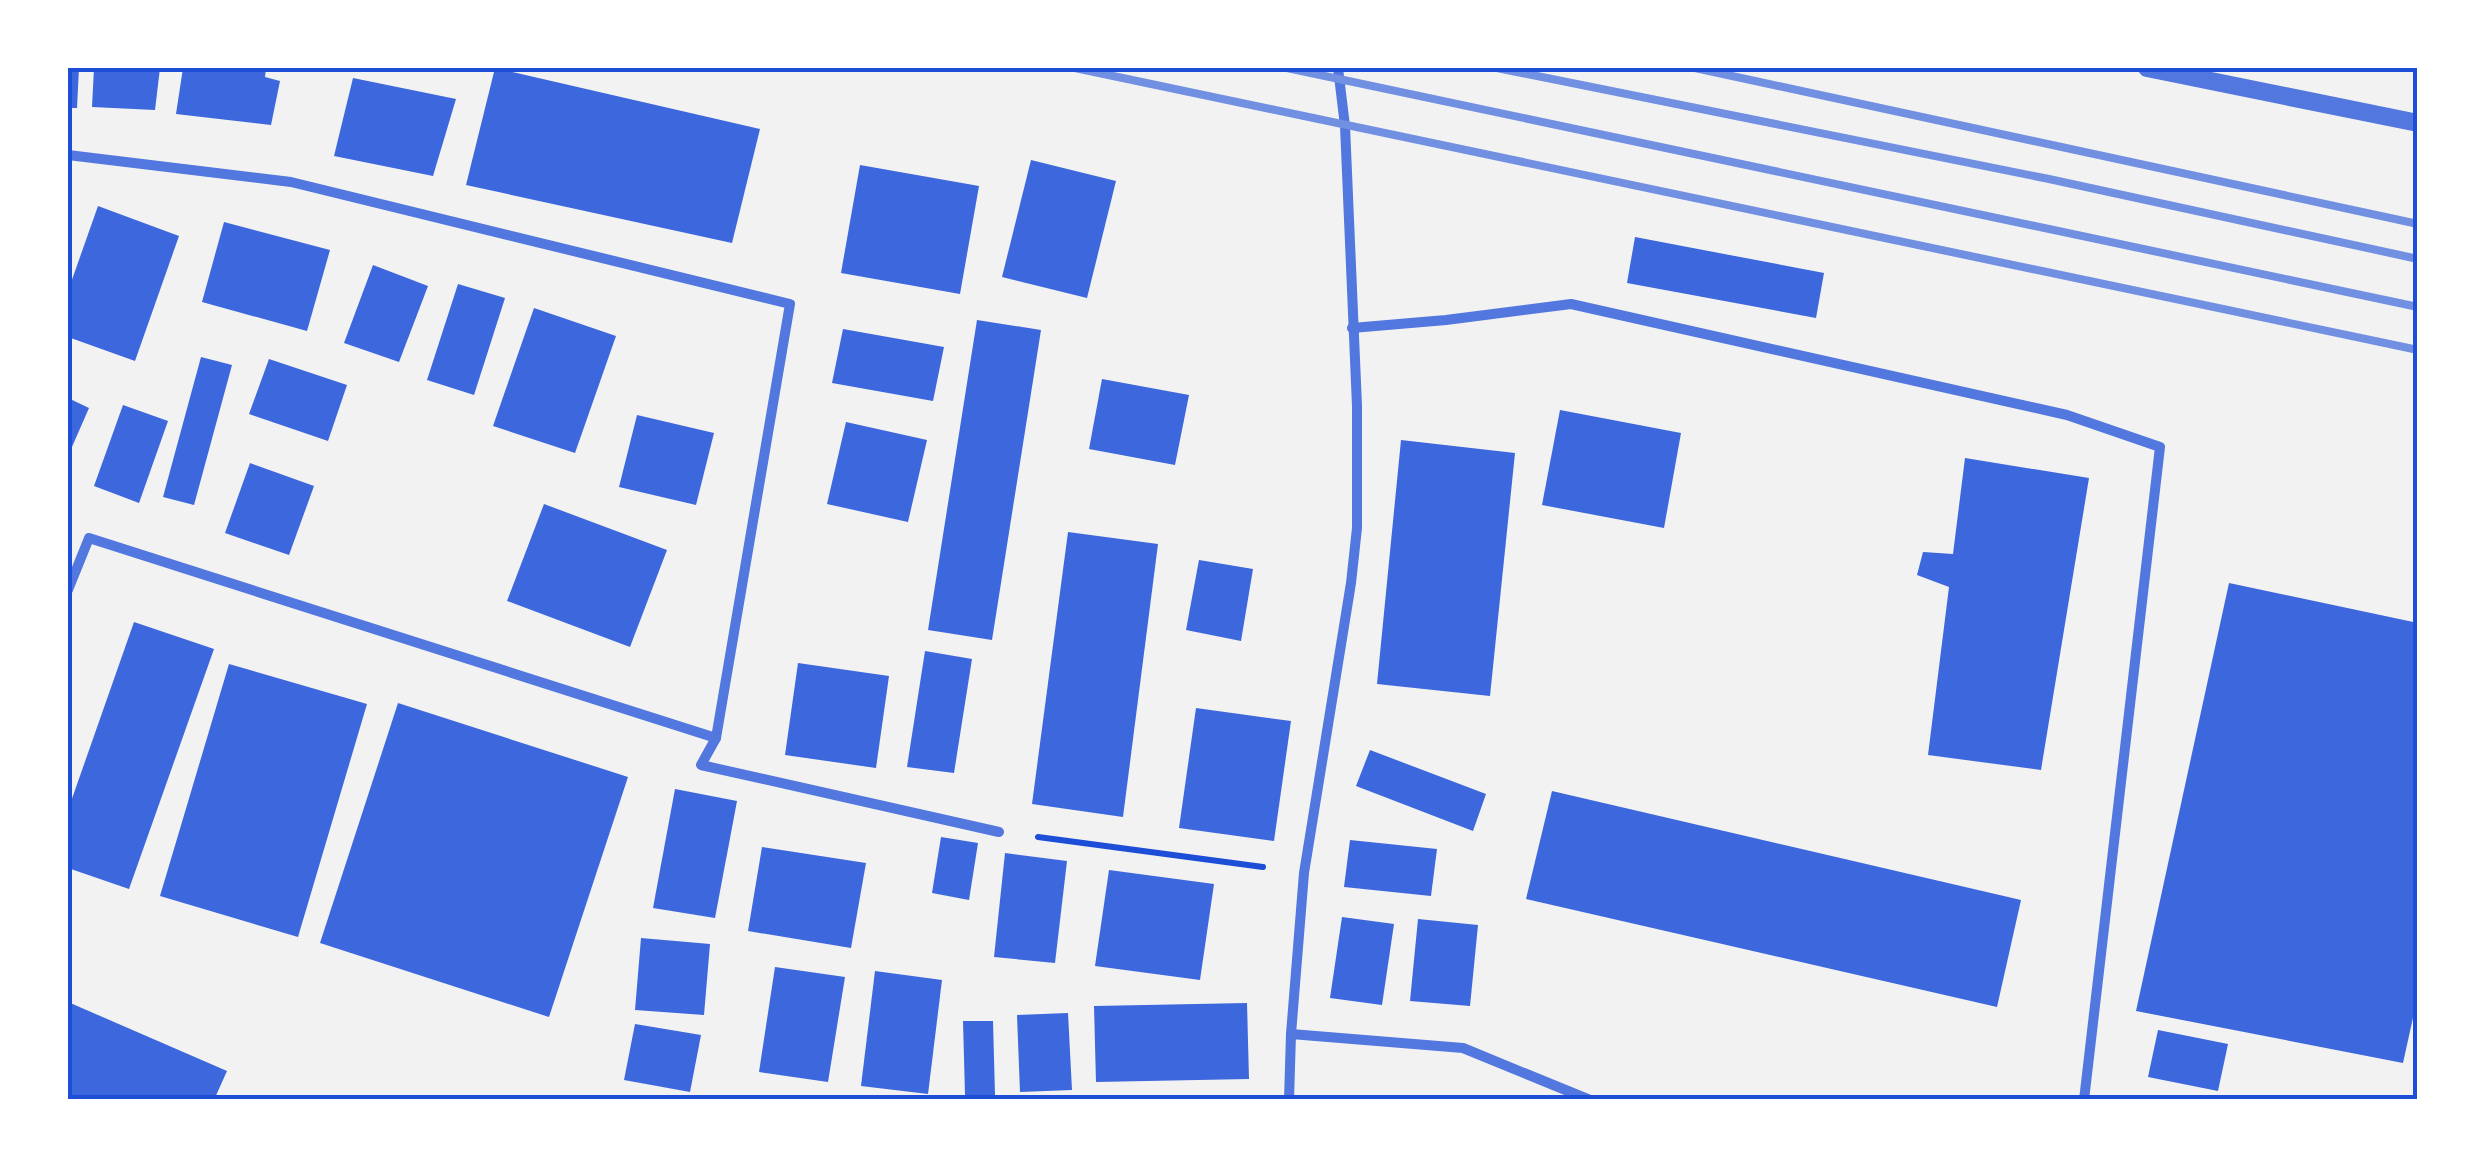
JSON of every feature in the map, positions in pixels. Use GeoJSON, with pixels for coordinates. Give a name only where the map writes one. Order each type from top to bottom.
{"type":"FeatureCollection","features":[{"type":"Feature","properties":{"kind":"street"},"geometry":{"type":"LineString","coordinates":[[1289,1100],[1304,872],[1357,528],[1357,406],[1345,126],[1338,68]]}},
{"type":"Feature","properties":{"kind":"street"},"geometry":{"type":"LineString","coordinates":[[2147,68],[2418,123]]}},
{"type":"Feature","properties":{"kind":"street"},"geometry":{"type":"LineString","coordinates":[[68,155],[290,182],[790,304],[716,738],[702,765],[1000,832]]}},
{"type":"Feature","properties":{"kind":"street"},"geometry":{"type":"LineString","coordinates":[[1352,328],[1571,304],[2066,416],[2160,447],[2084,1100]]}},
{"type":"Feature","properties":{"kind":"street"},"geometry":{"type":"LineString","coordinates":[[68,590],[89,538],[716,738]]}},
{"type":"Feature","properties":{"kind":"street"},"geometry":{"type":"LineString","coordinates":[[1291,1034],[1463,1048],[1590,1100]]}},
{"type":"Feature","properties":{"kind":"path"},"geometry":{"type":"LineString","coordinates":[[1000,832],[1304,872]]}},
{"type":"Feature","properties":{"kind":"building"},"geometry":{"type":"Polygon","coordinates":[[[68,68],[79,68],[77,108],[68,108],[68,68]]]}},
{"type":"Feature","properties":{"kind":"building"},"geometry":{"type":"Polygon","coordinates":[[[94,68],[160,68],[155,110],[92,107],[94,68]]]}},
{"type":"Feature","properties":{"kind":"building"},"geometry":{"type":"Polygon","coordinates":[[[183,68],[266,68],[265,77],[280,81],[271,125],[176,114],[183,68]]]}},
{"type":"Feature","properties":{"kind":"building"},"geometry":{"type":"Polygon","coordinates":[[[495,68],[760,129],[732,243],[466,185],[495,68]]]}},
{"type":"Feature","properties":{"kind":"building"},"geometry":{"type":"Polygon","coordinates":[[[353,78],[456,99],[433,176],[334,156],[353,78]]]}},
{"type":"Feature","properties":{"kind":"building"},"geometry":{"type":"Polygon","coordinates":[[[1031,160],[1116,181],[1087,298],[1002,277],[1031,160]]]}},
{"type":"Feature","properties":{"kind":"building"},"geometry":{"type":"Polygon","coordinates":[[[860,165],[979,186],[960,294],[841,273],[860,165]]]}},
{"type":"Feature","properties":{"kind":"building"},"geometry":{"type":"Polygon","coordinates":[[[98,206],[179,236],[135,361],[68,337],[68,291],[98,206]]]}},
{"type":"Feature","properties":{"kind":"building"},"geometry":{"type":"Polygon","coordinates":[[[224,222],[330,250],[307,331],[202,302],[224,222]]]}},
{"type":"Feature","properties":{"kind":"building"},"geometry":{"type":"Polygon","coordinates":[[[1635,237],[1824,273],[1816,318],[1627,283],[1635,237]]]}},
{"type":"Feature","properties":{"kind":"building"},"geometry":{"type":"Polygon","coordinates":[[[373,265],[428,286],[399,362],[344,343],[373,265]]]}},
{"type":"Feature","properties":{"kind":"building"},"geometry":{"type":"Polygon","coordinates":[[[458,284],[505,298],[474,395],[427,380],[458,284]]]}},
{"type":"Feature","properties":{"kind":"building"},"geometry":{"type":"Polygon","coordinates":[[[534,308],[616,336],[575,453],[493,426],[534,308]]]}},
{"type":"Feature","properties":{"kind":"building"},"geometry":{"type":"Polygon","coordinates":[[[977,320],[1041,330],[992,640],[928,630],[977,320]]]}},
{"type":"Feature","properties":{"kind":"building"},"geometry":{"type":"Polygon","coordinates":[[[843,329],[944,347],[933,401],[832,383],[843,329]]]}},
{"type":"Feature","properties":{"kind":"building"},"geometry":{"type":"Polygon","coordinates":[[[201,357],[232,365],[194,505],[163,497],[201,357]]]}},
{"type":"Feature","properties":{"kind":"building"},"geometry":{"type":"Polygon","coordinates":[[[269,359],[347,385],[328,441],[249,414],[269,359]]]}},
{"type":"Feature","properties":{"kind":"building"},"geometry":{"type":"Polygon","coordinates":[[[1102,379],[1189,395],[1175,465],[1089,449],[1102,379]]]}},
{"type":"Feature","properties":{"kind":"building"},"geometry":{"type":"Polygon","coordinates":[[[68,398],[89,408],[68,456],[68,398]]]}},
{"type":"Feature","properties":{"kind":"building"},"geometry":{"type":"Polygon","coordinates":[[[123,405],[168,421],[139,503],[94,486],[123,405]]]}},
{"type":"Feature","properties":{"kind":"building"},"geometry":{"type":"Polygon","coordinates":[[[1560,410],[1681,433],[1664,528],[1542,505],[1560,410]]]}},
{"type":"Feature","properties":{"kind":"building"},"geometry":{"type":"Polygon","coordinates":[[[637,415],[714,433],[696,505],[619,487],[637,415]]]}},
{"type":"Feature","properties":{"kind":"building"},"geometry":{"type":"Polygon","coordinates":[[[846,422],[927,440],[908,522],[827,504],[846,422]]]}},
{"type":"Feature","properties":{"kind":"building"},"geometry":{"type":"Polygon","coordinates":[[[1401,440],[1515,453],[1490,696],[1377,684],[1401,440]]]}},
{"type":"Feature","properties":{"kind":"building"},"geometry":{"type":"Polygon","coordinates":[[[1965,458],[2089,478],[2041,770],[1928,755],[1949,587],[1917,575],[1923,552],[1953,554],[1965,458]]]}},
{"type":"Feature","properties":{"kind":"building"},"geometry":{"type":"Polygon","coordinates":[[[250,463],[314,486],[289,555],[225,533],[250,463]]]}},
{"type":"Feature","properties":{"kind":"building"},"geometry":{"type":"Polygon","coordinates":[[[544,504],[667,550],[630,647],[507,601],[544,504]]]}},
{"type":"Feature","properties":{"kind":"building"},"geometry":{"type":"Polygon","coordinates":[[[1068,532],[1158,544],[1123,817],[1032,804],[1068,532]]]}},
{"type":"Feature","properties":{"kind":"building"},"geometry":{"type":"Polygon","coordinates":[[[1199,560],[1253,569],[1241,641],[1186,630],[1199,560]]]}},
{"type":"Feature","properties":{"kind":"building"},"geometry":{"type":"Polygon","coordinates":[[[2229,583],[2418,623],[2418,995],[2403,1063],[2136,1011],[2229,583]]]}},
{"type":"Feature","properties":{"kind":"building"},"geometry":{"type":"Polygon","coordinates":[[[134,622],[214,649],[129,889],[68,868],[68,810],[134,622]]]}},
{"type":"Feature","properties":{"kind":"building"},"geometry":{"type":"Polygon","coordinates":[[[925,651],[972,659],[954,773],[907,767],[925,651]]]}},
{"type":"Feature","properties":{"kind":"building"},"geometry":{"type":"Polygon","coordinates":[[[798,663],[889,676],[876,768],[785,755],[798,663]]]}},
{"type":"Feature","properties":{"kind":"building"},"geometry":{"type":"Polygon","coordinates":[[[229,664],[367,704],[298,937],[160,896],[229,664]]]}},
{"type":"Feature","properties":{"kind":"building"},"geometry":{"type":"Polygon","coordinates":[[[398,703],[628,777],[549,1017],[320,943],[398,703]]]}},
{"type":"Feature","properties":{"kind":"building"},"geometry":{"type":"Polygon","coordinates":[[[1196,708],[1291,721],[1274,841],[1179,828],[1196,708]]]}},
{"type":"Feature","properties":{"kind":"building"},"geometry":{"type":"Polygon","coordinates":[[[1370,750],[1486,794],[1473,831],[1356,786],[1370,750]]]}},
{"type":"Feature","properties":{"kind":"building"},"geometry":{"type":"Polygon","coordinates":[[[675,789],[737,801],[715,918],[653,908],[675,789]]]}},
{"type":"Feature","properties":{"kind":"building"},"geometry":{"type":"Polygon","coordinates":[[[1552,791],[2021,900],[1997,1007],[1526,899],[1552,791]]]}},
{"type":"Feature","properties":{"kind":"building"},"geometry":{"type":"Polygon","coordinates":[[[941,837],[978,843],[969,900],[932,893],[941,837]]]}},
{"type":"Feature","properties":{"kind":"building"},"geometry":{"type":"Polygon","coordinates":[[[1350,840],[1437,849],[1431,896],[1344,887],[1350,840]]]}},
{"type":"Feature","properties":{"kind":"building"},"geometry":{"type":"Polygon","coordinates":[[[762,847],[866,863],[851,948],[748,931],[762,847]]]}},
{"type":"Feature","properties":{"kind":"building"},"geometry":{"type":"Polygon","coordinates":[[[1005,853],[1067,861],[1055,963],[994,957],[1005,853]]]}},
{"type":"Feature","properties":{"kind":"building"},"geometry":{"type":"Polygon","coordinates":[[[1109,870],[1214,884],[1200,980],[1095,966],[1109,870]]]}},
{"type":"Feature","properties":{"kind":"building"},"geometry":{"type":"Polygon","coordinates":[[[1342,917],[1394,924],[1382,1005],[1330,998],[1342,917]]]}},
{"type":"Feature","properties":{"kind":"building"},"geometry":{"type":"Polygon","coordinates":[[[1418,919],[1478,925],[1470,1006],[1410,1001],[1418,919]]]}},
{"type":"Feature","properties":{"kind":"building"},"geometry":{"type":"Polygon","coordinates":[[[641,938],[710,944],[704,1015],[635,1010],[641,938]]]}},
{"type":"Feature","properties":{"kind":"building"},"geometry":{"type":"Polygon","coordinates":[[[775,967],[845,977],[828,1082],[759,1072],[775,967]]]}},
{"type":"Feature","properties":{"kind":"building"},"geometry":{"type":"Polygon","coordinates":[[[875,971],[942,980],[928,1094],[861,1086],[875,971]]]}},
{"type":"Feature","properties":{"kind":"building"},"geometry":{"type":"Polygon","coordinates":[[[68,1002],[227,1071],[214,1100],[68,1097],[68,1002]]]}},
{"type":"Feature","properties":{"kind":"building"},"geometry":{"type":"Polygon","coordinates":[[[1247,1003],[1249,1079],[1096,1082],[1094,1006],[1247,1003]]]}},
{"type":"Feature","properties":{"kind":"building"},"geometry":{"type":"Polygon","coordinates":[[[1068,1013],[1072,1090],[1020,1092],[1017,1015],[1068,1013]]]}},
{"type":"Feature","properties":{"kind":"building"},"geometry":{"type":"Polygon","coordinates":[[[963,1021],[993,1021],[995,1095],[965,1095],[963,1021]]]}},
{"type":"Feature","properties":{"kind":"building"},"geometry":{"type":"Polygon","coordinates":[[[635,1024],[701,1035],[690,1092],[624,1080],[635,1024]]]}},
{"type":"Feature","properties":{"kind":"building"},"geometry":{"type":"Polygon","coordinates":[[[2158,1030],[2228,1044],[2218,1091],[2148,1077],[2158,1030]]]}},
{"type":"Feature","properties":{"kind":"railway"},"geometry":{"type":"LineString","coordinates":[[1075,68],[2418,350]]}},
{"type":"Feature","properties":{"kind":"railway"},"geometry":{"type":"LineString","coordinates":[[1287,68],[2418,307]]}},
{"type":"Feature","properties":{"kind":"railway"},"geometry":{"type":"LineString","coordinates":[[1497,68],[2049,179],[2418,259]]}},
{"type":"Feature","properties":{"kind":"railway"},"geometry":{"type":"LineString","coordinates":[[1695,68],[2418,224]]}}]}
